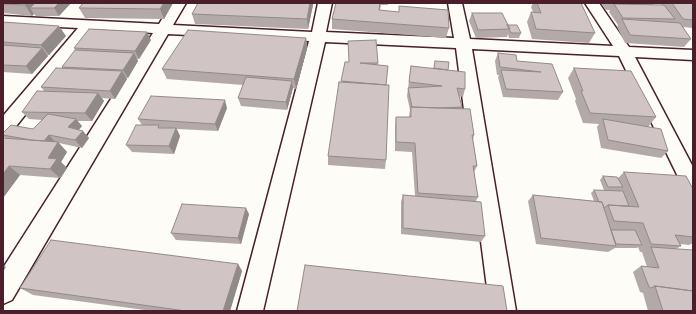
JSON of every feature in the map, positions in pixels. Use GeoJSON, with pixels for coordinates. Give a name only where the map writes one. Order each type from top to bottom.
{"type":"FeatureCollection","features":[{"type":"Feature","properties":{"kind":"street"},"geometry":{"type":"LineString","coordinates":[[3,290],[179,3]]}},
{"type":"Feature","properties":{"kind":"street"},"geometry":{"type":"LineString","coordinates":[[250,311],[318,37],[325,3]]}},
{"type":"Feature","properties":{"kind":"street"},"geometry":{"type":"LineString","coordinates":[[455,3],[463,44],[503,311]]}},
{"type":"Feature","properties":{"kind":"street"},"geometry":{"type":"LineString","coordinates":[[592,3],[624,51],[693,187]]}},
{"type":"Feature","properties":{"kind":"street"},"geometry":{"type":"LineString","coordinates":[[3,20],[693,55]]}},
{"type":"Feature","properties":{"kind":"street"},"geometry":{"type":"LineString","coordinates":[[3,129],[89,24]]}},
{"type":"Feature","properties":{"kind":"building"},"geometry":{"type":"Polygon","coordinates":[[[3,3],[28,3],[25,5],[3,3]]]}},
{"type":"Feature","properties":{"kind":"building"},"geometry":{"type":"Polygon","coordinates":[[[35,3],[59,3],[54,8],[30,8],[35,3]]]}},
{"type":"Feature","properties":{"kind":"building"},"geometry":{"type":"Polygon","coordinates":[[[83,3],[164,3],[160,9],[79,8],[83,3]]]}},
{"type":"Feature","properties":{"kind":"building"},"geometry":{"type":"Polygon","coordinates":[[[198,3],[310,3],[307,19],[192,14],[198,3]]]}},
{"type":"Feature","properties":{"kind":"building"},"geometry":{"type":"Polygon","coordinates":[[[336,3],[380,3],[379,10],[399,12],[399,6],[448,10],[449,28],[332,19],[336,3]]]}},
{"type":"Feature","properties":{"kind":"building"},"geometry":{"type":"Polygon","coordinates":[[[537,3],[581,3],[595,33],[536,29],[531,12],[541,13],[537,3]]]}},
{"type":"Feature","properties":{"kind":"building"},"geometry":{"type":"Polygon","coordinates":[[[672,3],[693,3],[693,20],[683,19],[672,3]]]}},
{"type":"Feature","properties":{"kind":"building"},"geometry":{"type":"Polygon","coordinates":[[[614,4],[664,5],[675,19],[623,18],[614,4]]]}},
{"type":"Feature","properties":{"kind":"building"},"geometry":{"type":"Polygon","coordinates":[[[472,13],[502,13],[510,29],[478,30],[472,13]]]}},
{"type":"Feature","properties":{"kind":"building"},"geometry":{"type":"Polygon","coordinates":[[[622,19],[680,23],[691,39],[630,35],[622,19]]]}},
{"type":"Feature","properties":{"kind":"building"},"geometry":{"type":"Polygon","coordinates":[[[3,22],[59,26],[41,45],[3,42],[3,22]]]}},
{"type":"Feature","properties":{"kind":"building"},"geometry":{"type":"Polygon","coordinates":[[[507,25],[517,25],[521,33],[511,33],[507,25]]]}},
{"type":"Feature","properties":{"kind":"building"},"geometry":{"type":"Polygon","coordinates":[[[89,29],[147,32],[135,51],[74,48],[89,29]]]}},
{"type":"Feature","properties":{"kind":"building"},"geometry":{"type":"Polygon","coordinates":[[[188,30],[306,38],[294,79],[162,69],[188,30]]]}},
{"type":"Feature","properties":{"kind":"building"},"geometry":{"type":"Polygon","coordinates":[[[376,40],[378,63],[360,63],[388,66],[386,85],[341,81],[345,62],[349,62],[348,41],[376,40]]]}},
{"type":"Feature","properties":{"kind":"building"},"geometry":{"type":"Polygon","coordinates":[[[3,45],[42,48],[26,66],[3,65],[3,45]]]}},
{"type":"Feature","properties":{"kind":"building"},"geometry":{"type":"Polygon","coordinates":[[[75,50],[134,53],[123,70],[62,67],[75,50]]]}},
{"type":"Feature","properties":{"kind":"building"},"geometry":{"type":"Polygon","coordinates":[[[498,53],[516,55],[517,61],[552,64],[563,92],[506,89],[501,70],[541,72],[500,67],[498,53]]]}},
{"type":"Feature","properties":{"kind":"building"},"geometry":{"type":"Polygon","coordinates":[[[435,61],[449,62],[448,70],[434,68],[435,61]]]}},
{"type":"Feature","properties":{"kind":"building"},"geometry":{"type":"Polygon","coordinates":[[[411,66],[465,72],[465,89],[457,88],[462,107],[412,107],[408,88],[442,86],[409,82],[411,66]]]}},
{"type":"Feature","properties":{"kind":"building"},"geometry":{"type":"Polygon","coordinates":[[[56,68],[122,71],[110,91],[41,87],[56,68]]]}},
{"type":"Feature","properties":{"kind":"building"},"geometry":{"type":"Polygon","coordinates":[[[574,68],[631,71],[656,117],[590,113],[574,68]]]}},
{"type":"Feature","properties":{"kind":"building"},"geometry":{"type":"Polygon","coordinates":[[[246,77],[292,81],[286,102],[238,98],[246,77]]]}},
{"type":"Feature","properties":{"kind":"building"},"geometry":{"type":"Polygon","coordinates":[[[339,82],[389,85],[386,160],[328,156],[339,82]]]}},
{"type":"Feature","properties":{"kind":"building"},"geometry":{"type":"Polygon","coordinates":[[[37,91],[98,93],[85,113],[22,112],[37,91]]]}},
{"type":"Feature","properties":{"kind":"building"},"geometry":{"type":"Polygon","coordinates":[[[151,96],[225,100],[215,124],[138,119],[151,96]]]}},
{"type":"Feature","properties":{"kind":"building"},"geometry":{"type":"Polygon","coordinates":[[[411,107],[470,109],[477,166],[473,166],[478,197],[418,193],[415,143],[396,142],[396,117],[411,117],[411,107]]]}},
{"type":"Feature","properties":{"kind":"building"},"geometry":{"type":"Polygon","coordinates":[[[48,114],[76,119],[68,127],[83,131],[75,140],[49,135],[44,141],[3,135],[3,133],[11,125],[33,129],[48,114]]]}},
{"type":"Feature","properties":{"kind":"building"},"geometry":{"type":"Polygon","coordinates":[[[603,119],[661,129],[668,151],[608,140],[603,119]]]}},
{"type":"Feature","properties":{"kind":"building"},"geometry":{"type":"Polygon","coordinates":[[[136,125],[159,125],[158,128],[176,128],[169,146],[126,145],[136,125]]]}},
{"type":"Feature","properties":{"kind":"building"},"geometry":{"type":"Polygon","coordinates":[[[3,138],[58,142],[48,158],[57,159],[50,169],[9,166],[3,174],[3,138]]]}},
{"type":"Feature","properties":{"kind":"building"},"geometry":{"type":"Polygon","coordinates":[[[624,172],[686,176],[693,189],[693,237],[675,235],[681,246],[651,244],[643,223],[614,221],[608,205],[639,207],[624,172]]]}},
{"type":"Feature","properties":{"kind":"building"},"geometry":{"type":"Polygon","coordinates":[[[603,176],[617,177],[623,187],[608,187],[603,176]]]}},
{"type":"Feature","properties":{"kind":"building"},"geometry":{"type":"Polygon","coordinates":[[[594,190],[623,191],[629,206],[608,205],[604,208],[602,202],[599,202],[594,190]]]}},
{"type":"Feature","properties":{"kind":"building"},"geometry":{"type":"Polygon","coordinates":[[[403,195],[481,202],[485,236],[403,228],[403,195]]]}},
{"type":"Feature","properties":{"kind":"building"},"geometry":{"type":"Polygon","coordinates":[[[533,195],[602,202],[616,246],[541,238],[533,195]]]}},
{"type":"Feature","properties":{"kind":"building"},"geometry":{"type":"Polygon","coordinates":[[[182,204],[246,208],[238,238],[171,233],[182,204]]]}},
{"type":"Feature","properties":{"kind":"building"},"geometry":{"type":"Polygon","coordinates":[[[611,230],[635,230],[642,245],[616,244],[611,230]]]}},
{"type":"Feature","properties":{"kind":"building"},"geometry":{"type":"Polygon","coordinates":[[[51,240],[238,264],[223,311],[186,311],[20,288],[51,240]]]}},
{"type":"Feature","properties":{"kind":"building"},"geometry":{"type":"Polygon","coordinates":[[[651,247],[693,250],[693,291],[655,286],[651,288],[649,287],[641,266],[659,268],[651,247]]]}},
{"type":"Feature","properties":{"kind":"building"},"geometry":{"type":"Polygon","coordinates":[[[305,265],[503,286],[507,311],[297,311],[305,265]]]}},
{"type":"Feature","properties":{"kind":"building"},"geometry":{"type":"Polygon","coordinates":[[[655,286],[693,291],[693,311],[663,311],[655,286]]]}}]}
